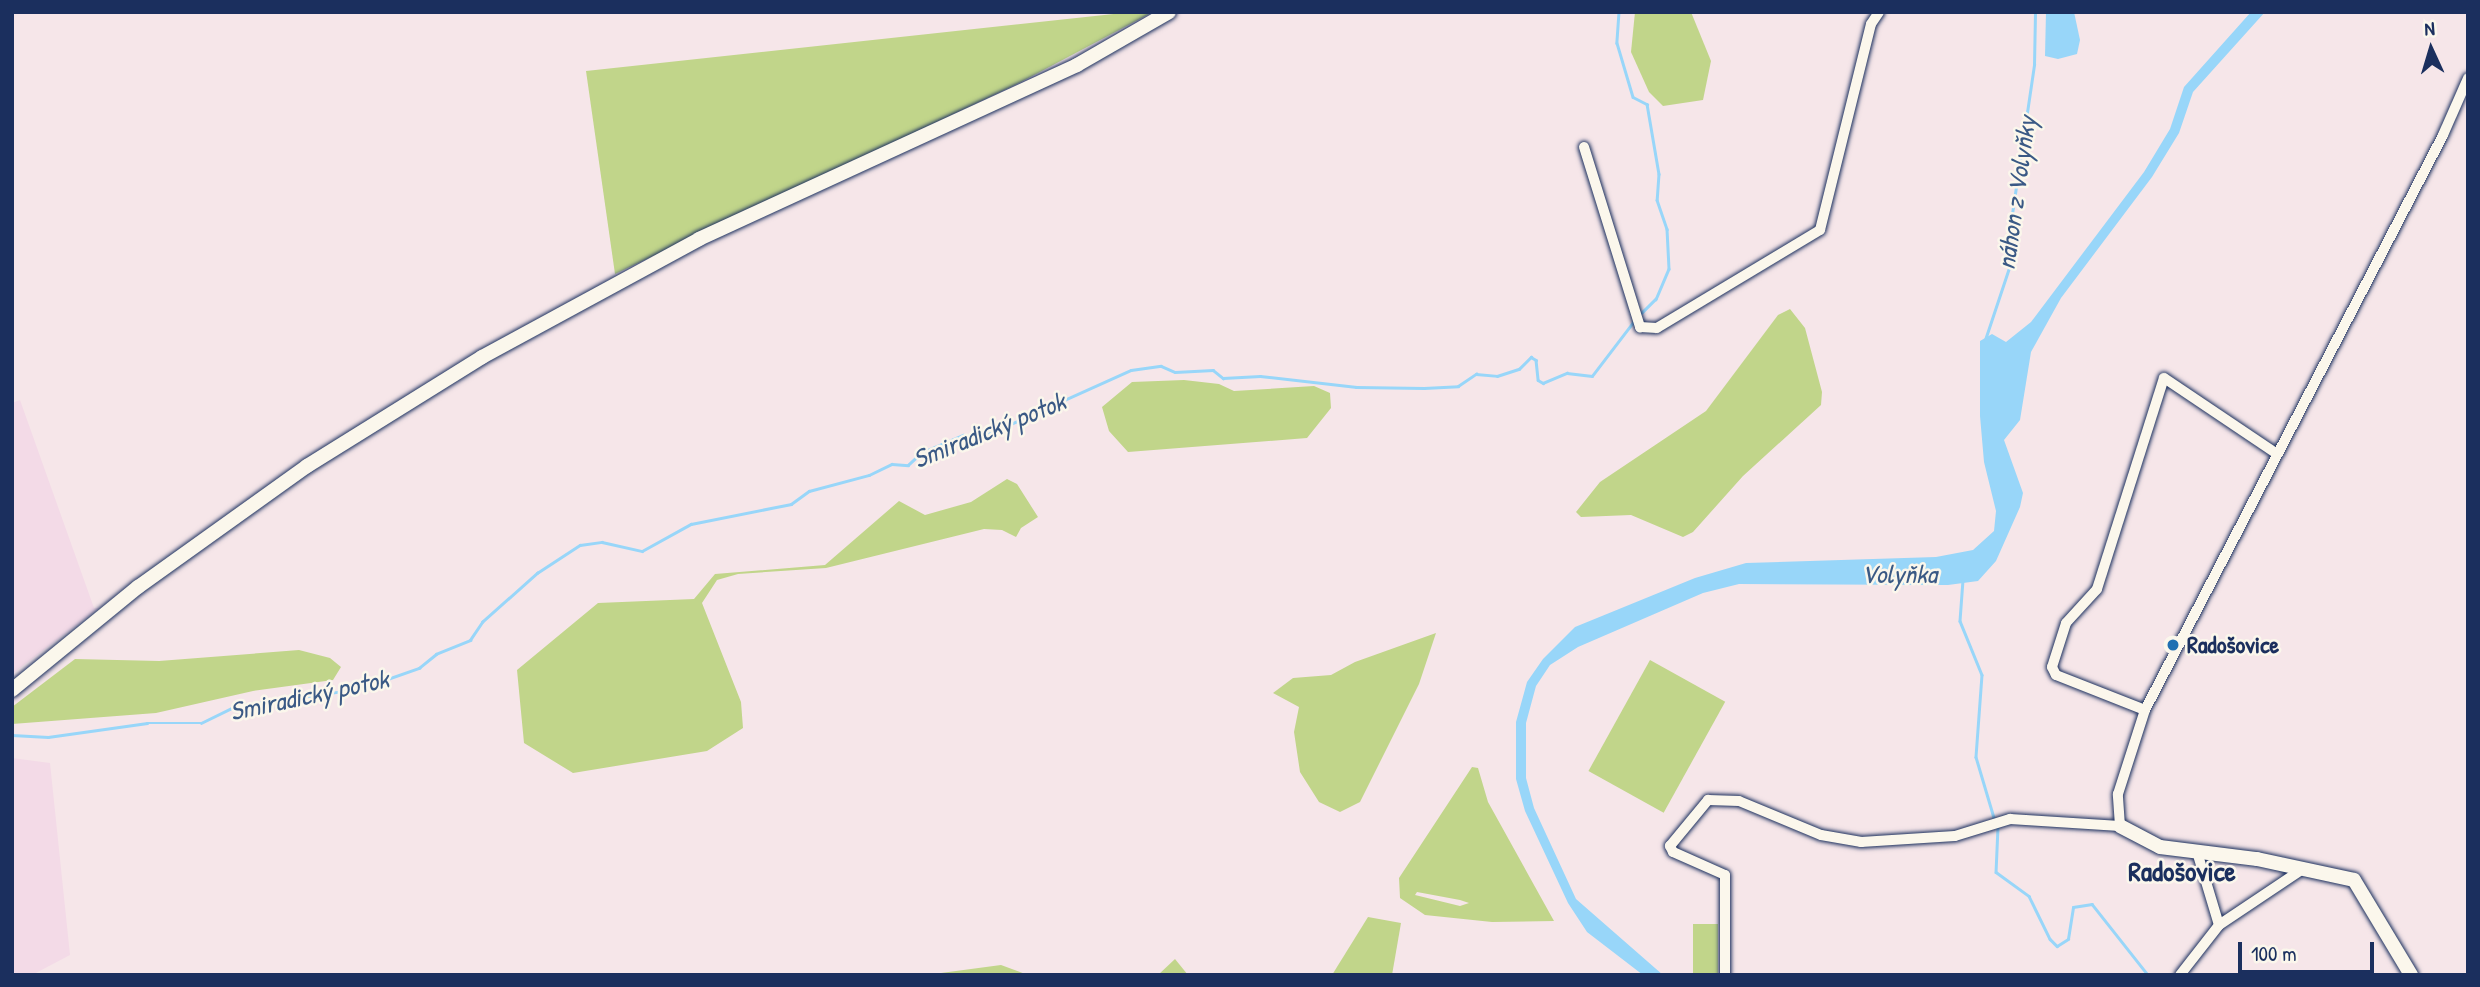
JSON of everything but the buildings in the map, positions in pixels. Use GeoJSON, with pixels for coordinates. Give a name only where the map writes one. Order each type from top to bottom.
{"type":"FeatureCollection","features":[{"type":"Feature","properties":{"kind":"street"},"geometry":{"type":"LineString","coordinates":[[12,690],[138,587],[307,466],[482,357],[699,239],[1077,65],[1169,12]]}},
{"type":"Feature","properties":{"kind":"street"},"geometry":{"type":"LineString","coordinates":[[1584,148],[1640,327],[1657,328],[1820,230],[1871,24],[1879,12]]}},
{"type":"Feature","properties":{"kind":"street"},"geometry":{"type":"LineString","coordinates":[[2120,826],[2118,794],[2145,710],[2443,135],[2468,78]]}},
{"type":"Feature","properties":{"kind":"street"},"geometry":{"type":"LineString","coordinates":[[2145,710],[2056,675],[2052,667],[2066,623],[2097,589],[2164,378],[2277,454]]}},
{"type":"Feature","properties":{"kind":"street"},"geometry":{"type":"LineString","coordinates":[[1726,975],[1724,875],[1673,852],[1670,846],[1709,800],[1739,801],[1821,835],[1861,842],[1912,842],[1997,823],[2120,826],[2160,847],[2198,855],[2304,867],[2354,880],[2411,975]]}},
{"type":"Feature","properties":{"kind":"street"},"geometry":{"type":"LineString","coordinates":[[2198,855],[2218,925]]}},
{"type":"Feature","properties":{"kind":"street"},"geometry":{"type":"LineString","coordinates":[[2180,975],[2218,925],[2304,867]]}},
{"type":"Feature","properties":{"kind":"shaded area"},"geometry":{"type":"Polygon","coordinates":[[[20,400],[94,608],[99,608],[12,674],[12,403],[20,400]]]}},
{"type":"Feature","properties":{"kind":"shaded area"},"geometry":{"type":"Polygon","coordinates":[[[12,758],[50,763],[70,955],[32,975],[12,975],[12,758]]]}},
{"type":"Feature","properties":{"kind":"green space"},"geometry":{"type":"Polygon","coordinates":[[[1132,12],[1153,12],[1021,82],[615,274],[586,71],[1132,12]]]}},
{"type":"Feature","properties":{"kind":"green space"},"geometry":{"type":"Polygon","coordinates":[[[1635,12],[1691,12],[1711,61],[1703,100],[1663,106],[1649,92],[1631,52],[1635,12]]]}},
{"type":"Feature","properties":{"kind":"green space"},"geometry":{"type":"Polygon","coordinates":[[[1790,309],[1805,328],[1822,392],[1821,405],[1743,476],[1693,532],[1683,537],[1631,515],[1581,517],[1576,512],[1600,482],[1706,411],[1778,315],[1790,309]]]}},
{"type":"Feature","properties":{"kind":"green space"},"geometry":{"type":"Polygon","coordinates":[[[1184,380],[1219,384],[1234,391],[1314,386],[1330,393],[1331,408],[1307,438],[1128,452],[1109,431],[1102,407],[1132,382],[1184,380]]]}},
{"type":"Feature","properties":{"kind":"green space"},"geometry":{"type":"Polygon","coordinates":[[[1007,479],[1017,484],[1038,517],[1021,528],[1016,537],[1002,530],[984,529],[826,568],[738,574],[717,580],[702,603],[741,702],[743,728],[707,751],[573,773],[524,743],[517,670],[598,603],[694,599],[715,574],[825,565],[899,501],[925,515],[971,502],[1007,479]]]}},
{"type":"Feature","properties":{"kind":"green space"},"geometry":{"type":"Polygon","coordinates":[[[1436,633],[1419,684],[1360,802],[1340,812],[1319,802],[1300,772],[1294,732],[1299,707],[1273,693],[1293,678],[1331,675],[1355,662],[1436,633]]]}},
{"type":"Feature","properties":{"kind":"green space"},"geometry":{"type":"Polygon","coordinates":[[[299,650],[330,658],[341,667],[333,680],[253,691],[156,713],[12,724],[12,707],[75,659],[159,661],[299,650]]]}},
{"type":"Feature","properties":{"kind":"green space"},"geometry":{"type":"Polygon","coordinates":[[[1650,660],[1725,702],[1664,813],[1588,771],[1650,660]]]}},
{"type":"Feature","properties":{"kind":"green space"},"geometry":{"type":"Polygon","coordinates":[[[1472,767],[1478,768],[1488,802],[1554,921],[1492,922],[1425,915],[1400,898],[1399,878],[1472,767]],[[1417,892],[1415,895],[1460,906],[1469,903],[1417,892]]]}},
{"type":"Feature","properties":{"kind":"green space"},"geometry":{"type":"Polygon","coordinates":[[[1368,917],[1401,923],[1392,975],[1332,975],[1368,917]]]}},
{"type":"Feature","properties":{"kind":"green space"},"geometry":{"type":"Polygon","coordinates":[[[1693,924],[1718,924],[1718,974],[1693,974],[1693,924]]]}},
{"type":"Feature","properties":{"kind":"green space"},"geometry":{"type":"Polygon","coordinates":[[[1175,959],[1188,975],[1158,975],[1175,959]]]}},
{"type":"Feature","properties":{"kind":"green space"},"geometry":{"type":"Polygon","coordinates":[[[1001,965],[1028,975],[926,975],[1001,965]]]}},
{"type":"Feature","properties":{"kind":"water"},"geometry":{"type":"Polygon","coordinates":[[[2046,12],[2074,12],[2080,40],[2077,54],[2058,59],[2045,56],[2046,12]]]}},
{"type":"Feature","properties":{"kind":"water","name":"Volyňka"},"geometry":{"type":"Polygon","coordinates":[[[2251,12],[2265,12],[2193,92],[2179,133],[2152,177],[2061,298],[2031,352],[2020,420],[2004,440],[2023,493],[2020,507],[1996,561],[1978,581],[1948,585],[1739,584],[1703,593],[1578,647],[1550,665],[1536,686],[1526,723],[1526,778],[1534,808],[1576,899],[1663,975],[1643,975],[1587,932],[1568,903],[1525,811],[1516,779],[1516,722],[1527,682],[1543,659],[1575,627],[1695,578],[1746,563],[1936,557],[1973,550],[1994,531],[1996,511],[1984,462],[1980,416],[1980,341],[1992,334],[2006,342],[2031,322],[2144,172],[2170,129],[2184,87],[2251,12]]]}},
{"type":"Feature","properties":{"kind":"waterway","name":"Smiradický potok"},"geometry":{"type":"LineString","coordinates":[[1619,12],[1617,43],[1633,97],[1647,104],[1659,174],[1657,200],[1667,229],[1669,269],[1656,299],[1639,316]]}},
{"type":"Feature","properties":{"kind":"waterway","name":"náhon z Volyňky"},"geometry":{"type":"LineString","coordinates":[[1985,340],[2012,259],[2012,214],[2034,65],[2035,12]]}},
{"type":"Feature","properties":{"kind":"waterway","name":"Smiradický potok"},"geometry":{"type":"LineString","coordinates":[[12,735],[48,737],[147,723],[201,723],[236,706],[359,689],[419,668],[436,654],[470,640],[482,622],[537,573],[580,545],[602,542],[642,551],[691,524],[791,504],[809,491],[869,475],[892,464],[908,465],[921,453],[963,435],[982,437],[1131,370],[1161,366],[1175,372],[1213,370],[1223,378],[1260,376],[1356,387],[1424,388],[1458,386],[1476,374],[1497,376],[1519,369],[1531,357],[1536,360],[1538,380],[1543,383],[1567,373],[1592,376],[1634,321]]}},
{"type":"Feature","properties":{"kind":"waterway"},"geometry":{"type":"LineString","coordinates":[[1963,580],[1960,621],[1982,675],[1976,757],[1995,821]]}},
{"type":"Feature","properties":{"kind":"waterway"},"geometry":{"type":"LineString","coordinates":[[1998,827],[1996,872],[2029,896],[2050,939],[2057,946],[2068,939],[2073,907],[2092,904],[2148,975]]}},
{"type":"Feature","properties":{"kind":"place","name":"Radošovice"},"geometry":{"type":"Point","coordinates":[2173,645]}},
{"type":"Feature","properties":{"kind":"district","name":"Radošovice"},"geometry":{"type":"Point","coordinates":[2182,871]}}]}
